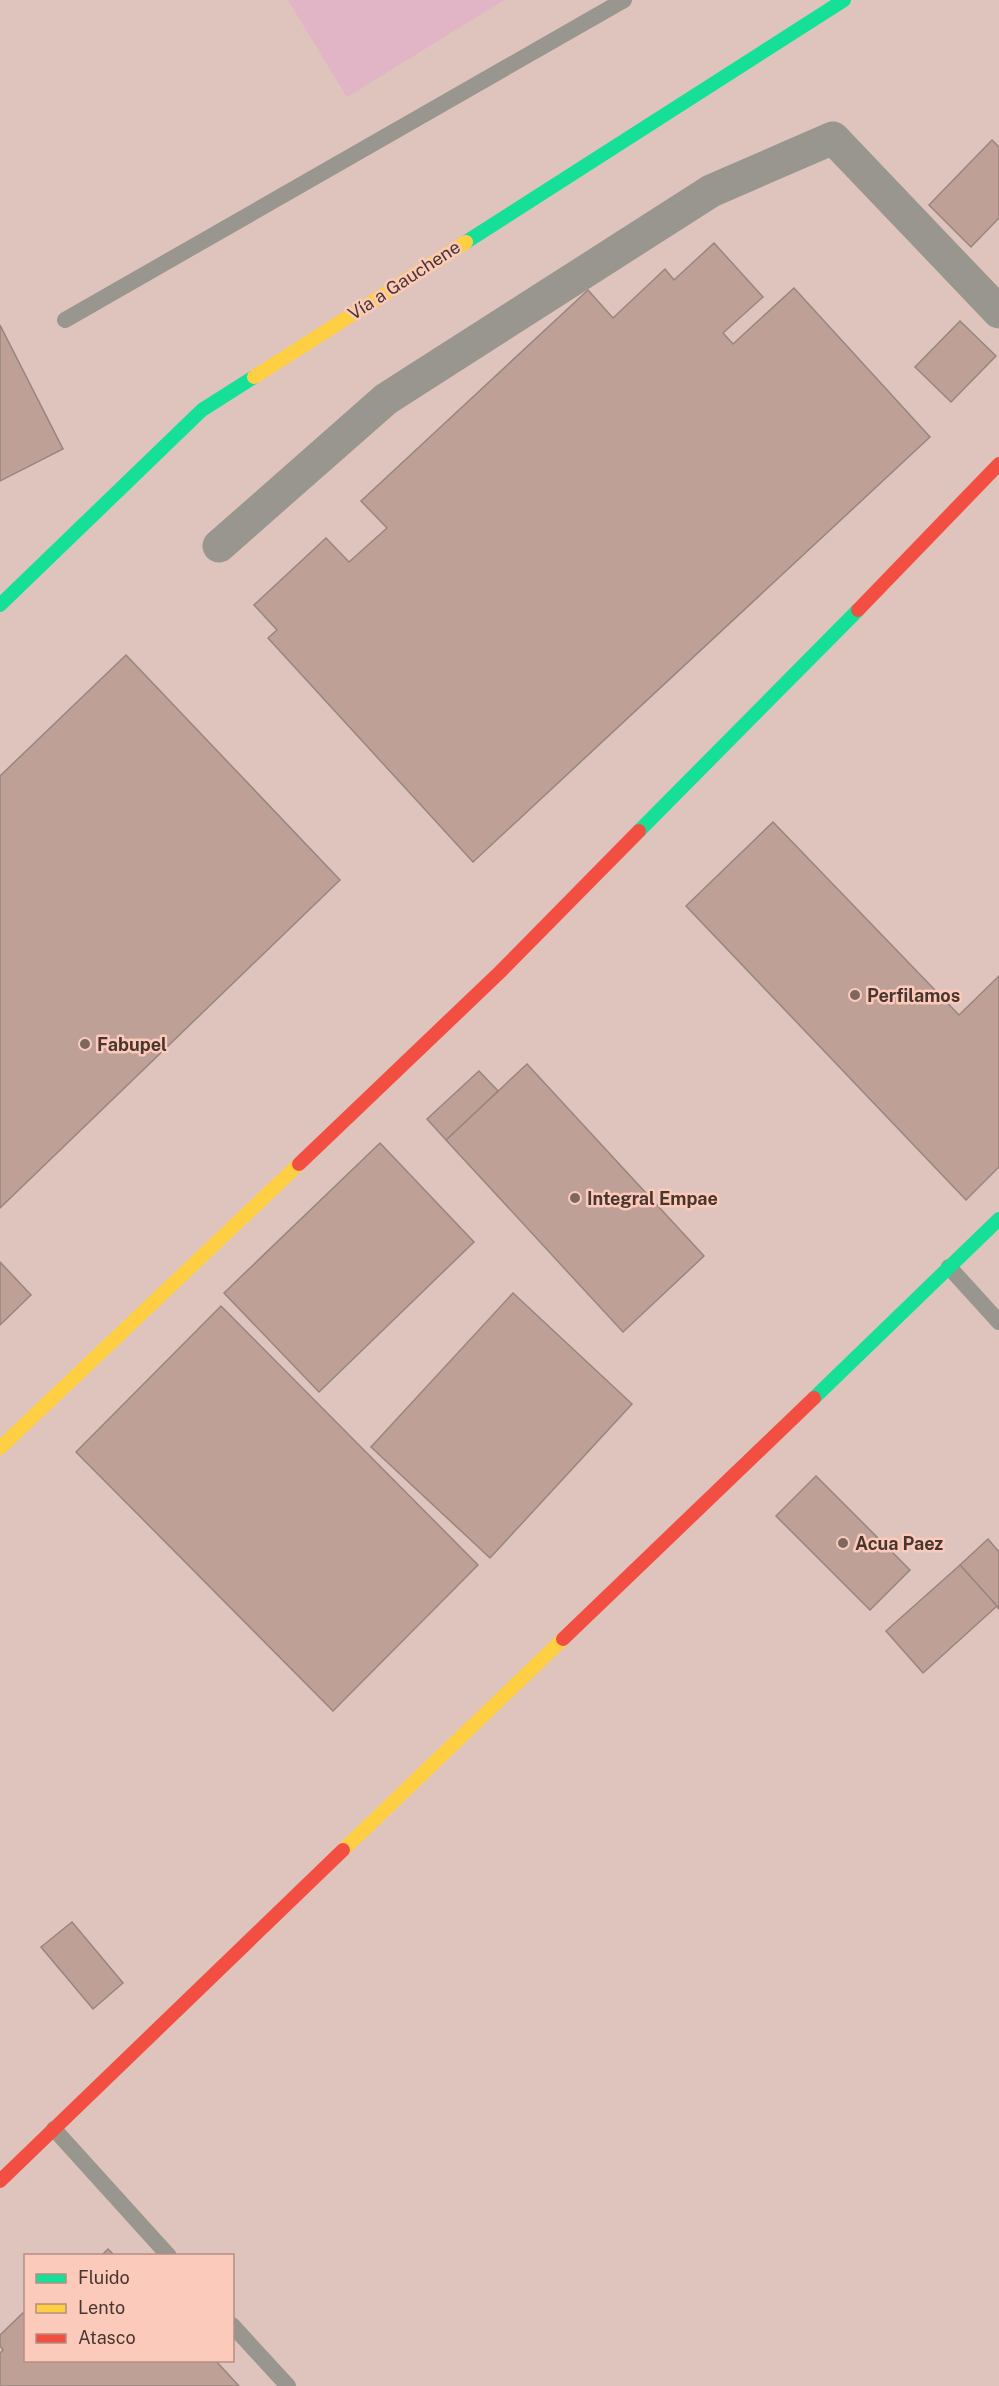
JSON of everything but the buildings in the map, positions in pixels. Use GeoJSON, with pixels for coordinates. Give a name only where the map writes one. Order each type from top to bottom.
{"type":"FeatureCollection","features":[{"type":"Feature","properties":{"kind":"street","name":"Vía a Gauchene"},"geometry":{"type":"LineString","coordinates":[[0,605],[202,410],[844,0]]}},
{"type":"Feature","properties":{"kind":"street"},"geometry":{"type":"LineString","coordinates":[[219,546],[386,399],[711,190],[833,138],[999,312]]}},
{"type":"Feature","properties":{"kind":"street"},"geometry":{"type":"LineString","coordinates":[[0,1448],[500,972],[999,464]]}},
{"type":"Feature","properties":{"kind":"street"},"geometry":{"type":"LineString","coordinates":[[0,2181],[999,1219]]}},
{"type":"Feature","properties":{"kind":"lane"},"geometry":{"type":"LineString","coordinates":[[65,320],[624,0]]}},
{"type":"Feature","properties":{"kind":"lane"},"geometry":{"type":"LineString","coordinates":[[949,1267],[999,1322]]}},
{"type":"Feature","properties":{"kind":"lane"},"geometry":{"type":"LineString","coordinates":[[54,2129],[167,2254]]}},
{"type":"Feature","properties":{"kind":"lane"},"geometry":{"type":"LineString","coordinates":[[234,2327],[288,2386]]}},
{"type":"Feature","properties":{"kind":"shaded area"},"geometry":{"type":"Polygon","coordinates":[[[288,0],[504,0],[347,97],[288,0]]]}},
{"type":"Feature","properties":{"kind":"traffic: fast"},"geometry":{"type":"LineString","coordinates":[[466,242],[844,0]]}},
{"type":"Feature","properties":{"kind":"traffic: fast"},"geometry":{"type":"LineString","coordinates":[[0,605],[202,410],[254,377]]}},
{"type":"Feature","properties":{"kind":"traffic: fast"},"geometry":{"type":"LineString","coordinates":[[639,831],[858,610]]}},
{"type":"Feature","properties":{"kind":"traffic: fast"},"geometry":{"type":"LineString","coordinates":[[814,1398],[999,1219]]}},
{"type":"Feature","properties":{"kind":"traffic: slow"},"geometry":{"type":"LineString","coordinates":[[254,377],[466,242]]}},
{"type":"Feature","properties":{"kind":"traffic: slow"},"geometry":{"type":"LineString","coordinates":[[0,1448],[299,1164]]}},
{"type":"Feature","properties":{"kind":"traffic: slow"},"geometry":{"type":"LineString","coordinates":[[343,1850],[563,1639]]}},
{"type":"Feature","properties":{"kind":"traffic: jam"},"geometry":{"type":"LineString","coordinates":[[858,610],[999,464]]}},
{"type":"Feature","properties":{"kind":"traffic: jam"},"geometry":{"type":"LineString","coordinates":[[299,1164],[500,972],[639,831]]}},
{"type":"Feature","properties":{"kind":"traffic: jam"},"geometry":{"type":"LineString","coordinates":[[563,1639],[814,1398]]}},
{"type":"Feature","properties":{"kind":"traffic: jam"},"geometry":{"type":"LineString","coordinates":[[0,2181],[343,1850]]}},
{"type":"Feature","properties":{"kind":"place","name":"Perfilamos"},"geometry":{"type":"Point","coordinates":[855,995]}},
{"type":"Feature","properties":{"kind":"place","name":"Fabupel"},"geometry":{"type":"Point","coordinates":[85,1044]}},
{"type":"Feature","properties":{"kind":"place","name":"Integral Empae"},"geometry":{"type":"Point","coordinates":[575,1198]}},
{"type":"Feature","properties":{"kind":"place","name":"Acua Paez"},"geometry":{"type":"Point","coordinates":[843,1543]}}]}
